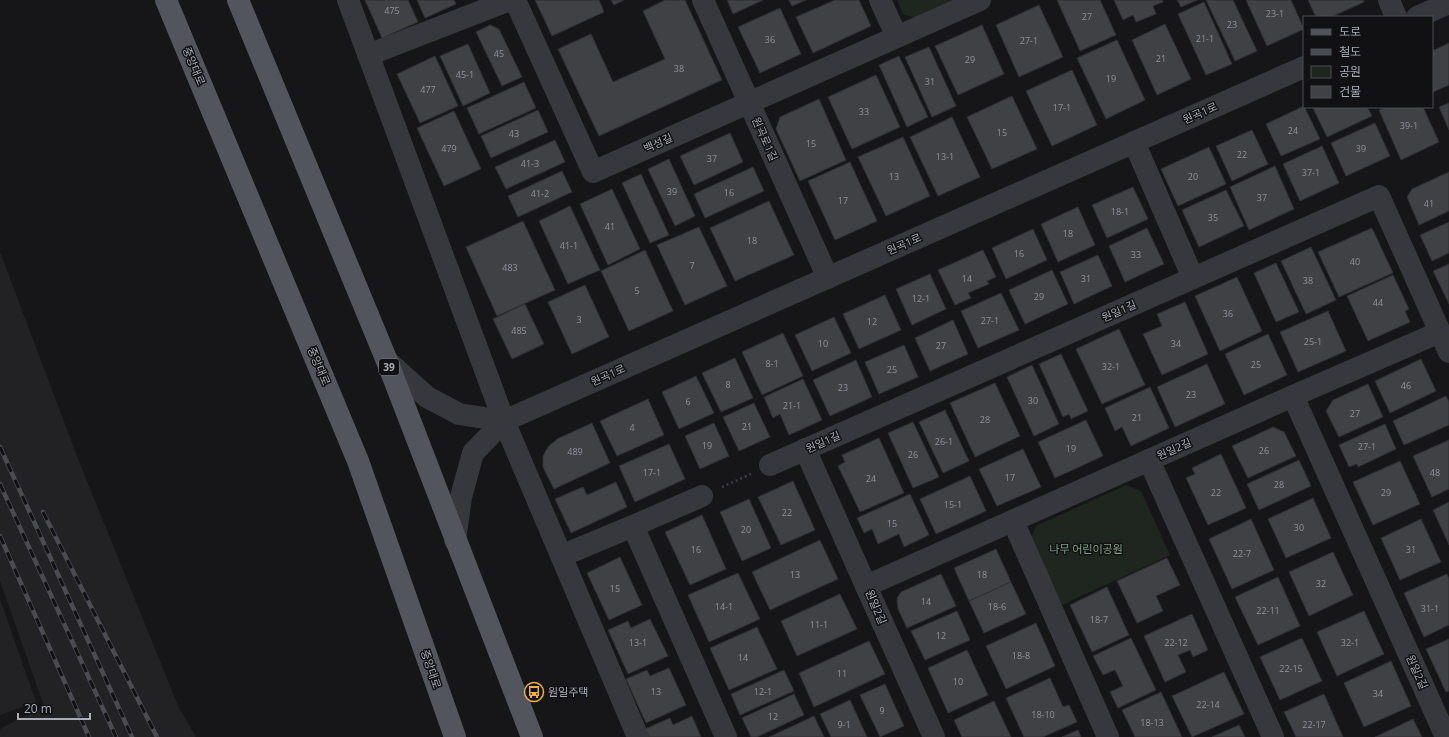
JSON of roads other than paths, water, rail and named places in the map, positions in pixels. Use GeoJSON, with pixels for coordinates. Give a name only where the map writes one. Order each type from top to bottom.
{"type":"FeatureCollection","features":[{"type":"Feature","properties":{"kind":"main road","name":"중앙대로"},"geometry":{"type":"LineString","coordinates":[[166,0],[358,461],[455,737]]}},
{"type":"Feature","properties":{"kind":"main road","name":"39"},"geometry":{"type":"LineString","coordinates":[[238,0],[387,361],[532,737]]}},
{"type":"Feature","properties":{"kind":"street"},"geometry":{"type":"LineString","coordinates":[[348,0],[504,421],[638,737]]}},
{"type":"Feature","properties":{"kind":"street"},"geometry":{"type":"LineString","coordinates":[[368,55],[510,0]]}},
{"type":"Feature","properties":{"kind":"street","name":"백성길"},"geometry":{"type":"LineString","coordinates":[[515,0],[593,172],[980,0]]}},
{"type":"Feature","properties":{"kind":"street","name":"원곡로1길"},"geometry":{"type":"LineString","coordinates":[[702,0],[828,278]]}},
{"type":"Feature","properties":{"kind":"street"},"geometry":{"type":"LineString","coordinates":[[880,0],[897,37]]}},
{"type":"Feature","properties":{"kind":"street"},"geometry":{"type":"LineString","coordinates":[[1389,0],[1396,16]]}},
{"type":"Feature","properties":{"kind":"street"},"geometry":{"type":"LineString","coordinates":[[1419,16],[1449,3]]}},
{"type":"Feature","properties":{"kind":"street","name":"원곡1로"},"geometry":{"type":"LineString","coordinates":[[504,421],[1303,67]]}},
{"type":"Feature","properties":{"kind":"street"},"geometry":{"type":"LineString","coordinates":[[1134,142],[1193,278]]}},
{"type":"Feature","properties":{"kind":"street","name":"원일1길"},"geometry":{"type":"LineString","coordinates":[[770,465],[1379,196],[1449,352]]}},
{"type":"Feature","properties":{"kind":"street"},"geometry":{"type":"LineString","coordinates":[[1293,396],[1440,332]]}},
{"type":"Feature","properties":{"kind":"street"},"geometry":{"type":"LineString","coordinates":[[387,361],[427,397],[460,414],[504,421]]}},
{"type":"Feature","properties":{"kind":"street","name":"원일2길"},"geometry":{"type":"LineString","coordinates":[[934,737],[866,586],[1293,396],[1446,737]]}},
{"type":"Feature","properties":{"kind":"street"},"geometry":{"type":"LineString","coordinates":[[456,540],[461,497],[473,453],[504,421]]}},
{"type":"Feature","properties":{"kind":"street"},"geometry":{"type":"LineString","coordinates":[[805,449],[866,586]]}},
{"type":"Feature","properties":{"kind":"street"},"geometry":{"type":"LineString","coordinates":[[1149,460],[1272,737]]}},
{"type":"Feature","properties":{"kind":"street"},"geometry":{"type":"LineString","coordinates":[[561,556],[702,496]]}},
{"type":"Feature","properties":{"kind":"street"},"geometry":{"type":"LineString","coordinates":[[1013,521],[1108,737]]}},
{"type":"Feature","properties":{"kind":"street"},"geometry":{"type":"LineString","coordinates":[[633,526],[726,737]]}},
{"type":"Feature","properties":{"kind":"railway"},"geometry":{"type":"LineString","coordinates":[[0,447],[132,737]]}},
{"type":"Feature","properties":{"kind":"railway"},"geometry":{"type":"LineString","coordinates":[[0,484],[116,737]]}},
{"type":"Feature","properties":{"kind":"railway"},"geometry":{"type":"LineString","coordinates":[[43,512],[157,737]]}},
{"type":"Feature","properties":{"kind":"railway"},"geometry":{"type":"LineString","coordinates":[[0,536],[89,737]]}},
{"type":"Feature","properties":{"kind":"place","name":"원일주택"},"geometry":{"type":"Point","coordinates":[534,692]}},
{"type":"Feature","properties":{"kind":"park label","name":"나무 어린이공원"},"geometry":{"type":"Point","coordinates":[1086,549]}}]}
